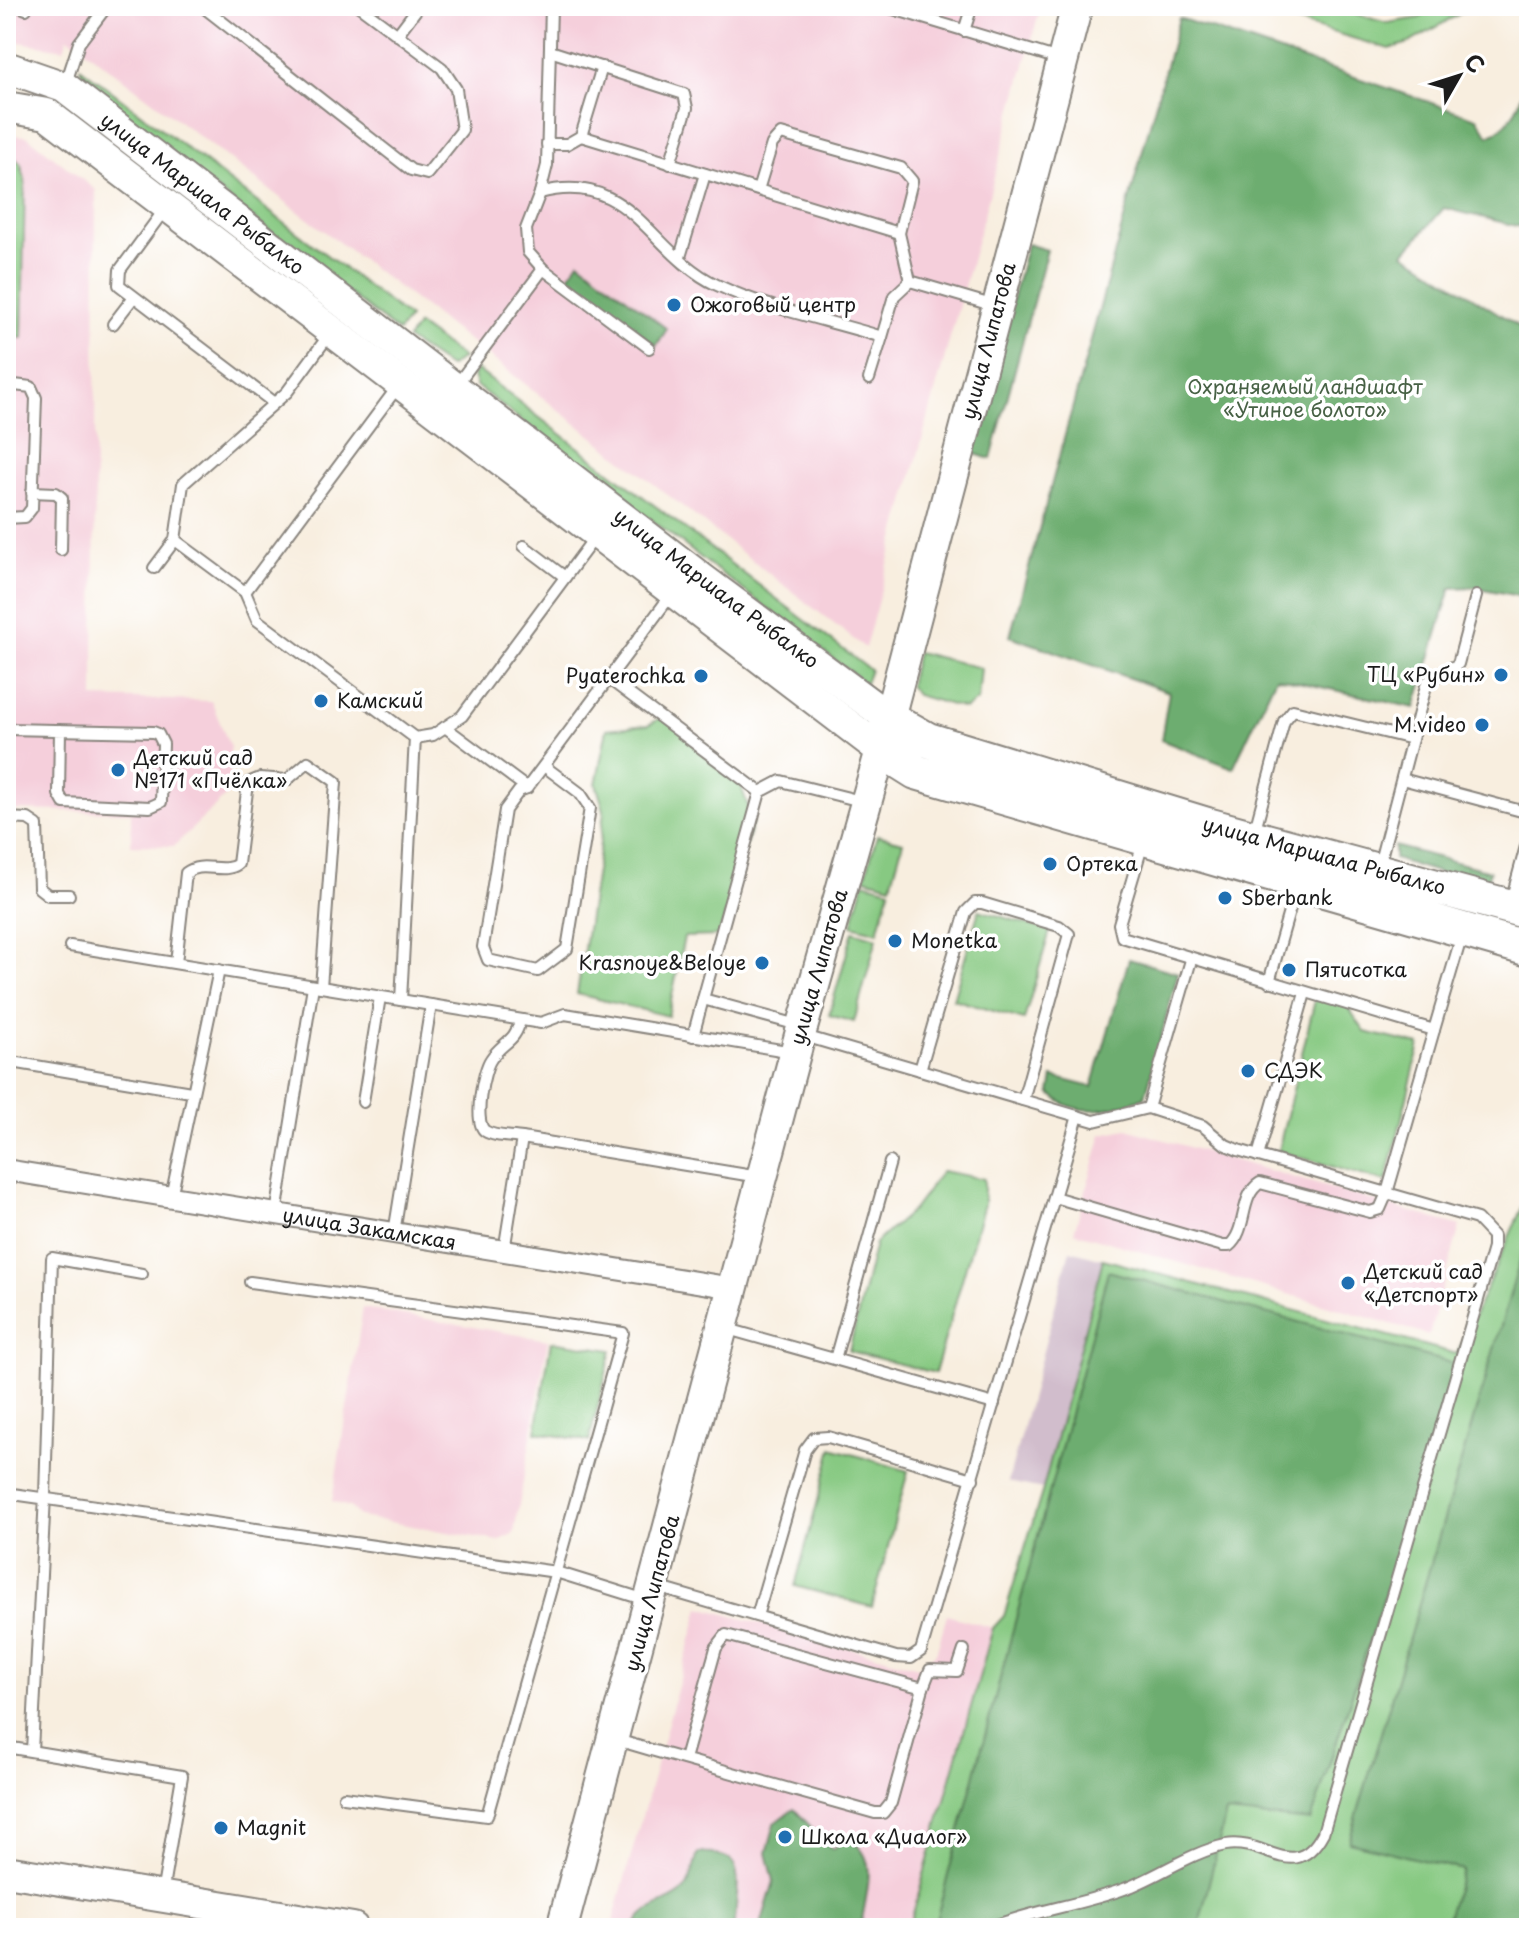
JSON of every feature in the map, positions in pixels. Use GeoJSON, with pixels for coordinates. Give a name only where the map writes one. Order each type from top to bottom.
{"type":"FeatureCollection","features":[{"type":"Feature","properties":{"kind":"main road","name":"улица Маршала Рыбалко"},"geometry":{"type":"LineString","coordinates":[[885,734],[916,772],[1144,837],[1253,837],[1520,910]]}},
{"type":"Feature","properties":{"kind":"main road","name":"улица Маршала Рыбалко"},"geometry":{"type":"LineString","coordinates":[[885,734],[928,740],[1204,839],[1298,882],[1529,949]]}},
{"type":"Feature","properties":{"kind":"street","name":"улица Липатова"},"geometry":{"type":"LineString","coordinates":[[562,1928],[799,1038],[885,734],[995,306],[1077,6]]}},
{"type":"Feature","properties":{"kind":"street","name":"улица Маршала Рыбалко"},"geometry":{"type":"LineString","coordinates":[[6,67],[64,87],[454,388],[687,592]]}},
{"type":"Feature","properties":{"kind":"street","name":"улица Маршала Рыбалко"},"geometry":{"type":"LineString","coordinates":[[6,107],[47,114],[596,536],[687,592],[885,734]]}},
{"type":"Feature","properties":{"kind":"street"},"geometry":{"type":"LineString","coordinates":[[136,184],[124,156],[134,152],[156,159]]}},
{"type":"Feature","properties":{"kind":"street","name":"улица Закамская"},"geometry":{"type":"LineString","coordinates":[[6,1170],[733,1288]]}},
{"type":"Feature","properties":{"kind":"street"},"geometry":{"type":"LineString","coordinates":[[6,1871],[235,1913],[353,1928]]}},
{"type":"Feature","properties":{"kind":"lane"},"geometry":{"type":"LineString","coordinates":[[64,87],[79,43],[107,6]]}},
{"type":"Feature","properties":{"kind":"lane"},"geometry":{"type":"LineString","coordinates":[[202,6],[411,170],[427,174],[462,130],[456,89],[442,68],[359,6]]}},
{"type":"Feature","properties":{"kind":"lane"},"geometry":{"type":"LineString","coordinates":[[397,35],[419,6]]}},
{"type":"Feature","properties":{"kind":"lane"},"geometry":{"type":"LineString","coordinates":[[551,6],[547,144],[540,193],[526,229],[528,252],[543,269],[649,348]]}},
{"type":"Feature","properties":{"kind":"lane"},"geometry":{"type":"LineString","coordinates":[[883,6],[1062,60]]}},
{"type":"Feature","properties":{"kind":"lane"},"geometry":{"type":"LineString","coordinates":[[964,31],[972,6]]}},
{"type":"Feature","properties":{"kind":"lane"},"geometry":{"type":"LineString","coordinates":[[550,51],[684,94],[687,108],[670,164]]}},
{"type":"Feature","properties":{"kind":"lane"},"geometry":{"type":"LineString","coordinates":[[547,144],[567,144],[581,136],[602,67]]}},
{"type":"Feature","properties":{"kind":"lane"},"geometry":{"type":"LineString","coordinates":[[758,190],[772,144],[781,134],[901,168],[912,181],[899,233],[910,281]]}},
{"type":"Feature","properties":{"kind":"lane"},"geometry":{"type":"LineString","coordinates":[[581,136],[899,233]]}},
{"type":"Feature","properties":{"kind":"lane"},"geometry":{"type":"LineString","coordinates":[[680,257],[705,174]]}},
{"type":"Feature","properties":{"kind":"lane"},"geometry":{"type":"LineString","coordinates":[[540,193],[565,187],[597,191],[630,212],[713,283],[882,337]]}},
{"type":"Feature","properties":{"kind":"lane"},"geometry":{"type":"LineString","coordinates":[[167,207],[117,276],[119,285],[274,403]]}},
{"type":"Feature","properties":{"kind":"lane"},"geometry":{"type":"LineString","coordinates":[[454,388],[543,269]]}},
{"type":"Feature","properties":{"kind":"lane"},"geometry":{"type":"LineString","coordinates":[[910,281],[995,306]]}},
{"type":"Feature","properties":{"kind":"lane"},"geometry":{"type":"LineString","coordinates":[[869,379],[894,296],[910,281]]}},
{"type":"Feature","properties":{"kind":"lane"},"geometry":{"type":"LineString","coordinates":[[113,324],[133,298]]}},
{"type":"Feature","properties":{"kind":"lane"},"geometry":{"type":"LineString","coordinates":[[154,568],[175,540],[183,484],[287,392],[330,333]]}},
{"type":"Feature","properties":{"kind":"lane"},"geometry":{"type":"LineString","coordinates":[[6,384],[24,384],[34,391],[30,514],[20,519],[6,518]]}},
{"type":"Feature","properties":{"kind":"lane"},"geometry":{"type":"LineString","coordinates":[[245,592],[400,385]]}},
{"type":"Feature","properties":{"kind":"lane"},"geometry":{"type":"LineString","coordinates":[[32,492],[56,493],[62,498],[61,550]]}},
{"type":"Feature","properties":{"kind":"lane"},"geometry":{"type":"LineString","coordinates":[[175,540],[245,592],[257,620],[415,738],[433,735],[462,716],[596,536]]}},
{"type":"Feature","properties":{"kind":"lane"},"geometry":{"type":"LineString","coordinates":[[524,546],[565,577]]}},
{"type":"Feature","properties":{"kind":"lane"},"geometry":{"type":"LineString","coordinates":[[544,766],[580,793],[590,808],[567,949],[538,971],[488,960],[483,947],[505,810],[519,791],[527,788],[609,679],[687,592]]}},
{"type":"Feature","properties":{"kind":"lane"},"geometry":{"type":"LineString","coordinates":[[1378,871],[1427,682],[1458,664],[1476,596]]}},
{"type":"Feature","properties":{"kind":"lane"},"geometry":{"type":"LineString","coordinates":[[609,679],[760,792]]}},
{"type":"Feature","properties":{"kind":"lane"},"geometry":{"type":"LineString","coordinates":[[1253,837],[1284,721],[1293,710],[1412,739]]}},
{"type":"Feature","properties":{"kind":"lane"},"geometry":{"type":"LineString","coordinates":[[445,727],[527,788]]}},
{"type":"Feature","properties":{"kind":"lane"},"geometry":{"type":"LineString","coordinates":[[6,729],[60,730],[158,734],[163,744],[161,802],[150,807],[64,803],[59,794],[60,730]]}},
{"type":"Feature","properties":{"kind":"lane"},"geometry":{"type":"LineString","coordinates":[[401,1000],[415,738]]}},
{"type":"Feature","properties":{"kind":"lane"},"geometry":{"type":"LineString","coordinates":[[176,963],[186,873],[192,868],[225,869],[238,864],[248,783],[260,778],[287,780],[308,762],[330,775],[336,789],[317,986],[276,1214]]}},
{"type":"Feature","properties":{"kind":"lane"},"geometry":{"type":"LineString","coordinates":[[1402,779],[1529,813]]}},
{"type":"Feature","properties":{"kind":"lane"},"geometry":{"type":"LineString","coordinates":[[693,1036],[760,792],[781,781],[865,802]]}},
{"type":"Feature","properties":{"kind":"lane"},"geometry":{"type":"LineString","coordinates":[[6,818],[28,819],[37,825],[39,888],[48,895],[69,895]]}},
{"type":"Feature","properties":{"kind":"lane"},"geometry":{"type":"LineString","coordinates":[[1520,910],[1529,835]]}},
{"type":"Feature","properties":{"kind":"lane"},"geometry":{"type":"LineString","coordinates":[[1144,837],[1119,931],[1130,942],[1434,1030]]}},
{"type":"Feature","properties":{"kind":"lane"},"geometry":{"type":"LineString","coordinates":[[1269,982],[1298,882]]}},
{"type":"Feature","properties":{"kind":"lane"},"geometry":{"type":"LineString","coordinates":[[920,1070],[966,912],[975,903],[982,903],[1059,926],[1069,934],[1023,1100]]}},
{"type":"Feature","properties":{"kind":"lane"},"geometry":{"type":"LineString","coordinates":[[1054,1197],[1223,1246],[1229,1246],[1237,1237],[1250,1192],[1260,1183],[1370,1212],[1380,1209],[1463,930]]}},
{"type":"Feature","properties":{"kind":"lane"},"geometry":{"type":"LineString","coordinates":[[70,946],[541,1023],[565,1014],[693,1036],[799,1038]]}},
{"type":"Feature","properties":{"kind":"lane"},"geometry":{"type":"LineString","coordinates":[[1148,1108],[1191,960]]}},
{"type":"Feature","properties":{"kind":"lane"},"geometry":{"type":"LineString","coordinates":[[171,1197],[219,970]]}},
{"type":"Feature","properties":{"kind":"lane"},"geometry":{"type":"LineString","coordinates":[[1258,1156],[1305,993]]}},
{"type":"Feature","properties":{"kind":"lane"},"geometry":{"type":"LineString","coordinates":[[363,1102],[380,997]]}},
{"type":"Feature","properties":{"kind":"lane"},"geometry":{"type":"LineString","coordinates":[[703,999],[799,1038],[1094,1121],[1148,1108],[1191,1120],[1226,1145],[1477,1219],[1493,1236],[1493,1248],[1323,1833],[1315,1849],[1300,1858],[1280,1857],[1229,1845],[1125,1889],[988,1928]]}},
{"type":"Feature","properties":{"kind":"lane"},"geometry":{"type":"LineString","coordinates":[[394,1233],[431,1005]]}},
{"type":"Feature","properties":{"kind":"lane"},"geometry":{"type":"LineString","coordinates":[[520,1020],[516,1037],[491,1058],[478,1117],[488,1133],[762,1178]]}},
{"type":"Feature","properties":{"kind":"lane"},"geometry":{"type":"LineString","coordinates":[[6,1061],[191,1092]]}},
{"type":"Feature","properties":{"kind":"lane"},"geometry":{"type":"LineString","coordinates":[[6,1493],[45,1496],[556,1572],[757,1616],[911,1658],[921,1651],[926,1640],[1078,1116]]}},
{"type":"Feature","properties":{"kind":"lane"},"geometry":{"type":"LineString","coordinates":[[504,1251],[522,1138]]}},
{"type":"Feature","properties":{"kind":"lane"},"geometry":{"type":"LineString","coordinates":[[835,1359],[890,1162]]}},
{"type":"Feature","properties":{"kind":"lane"},"geometry":{"type":"LineString","coordinates":[[32,1751],[45,1496],[52,1258],[142,1274]]}},
{"type":"Feature","properties":{"kind":"lane"},"geometry":{"type":"LineString","coordinates":[[250,1282],[623,1333],[487,1816],[344,1797]]}},
{"type":"Feature","properties":{"kind":"lane"},"geometry":{"type":"LineString","coordinates":[[722,1327],[994,1404]]}},
{"type":"Feature","properties":{"kind":"lane"},"geometry":{"type":"LineString","coordinates":[[757,1616],[805,1450],[814,1438],[828,1437],[973,1479]]}},
{"type":"Feature","properties":{"kind":"lane"},"geometry":{"type":"LineString","coordinates":[[685,1759],[716,1648],[726,1635],[923,1688]]}},
{"type":"Feature","properties":{"kind":"lane"},"geometry":{"type":"LineString","coordinates":[[613,1739],[883,1813],[891,1803],[930,1670],[957,1671],[964,1650]]}},
{"type":"Feature","properties":{"kind":"lane"},"geometry":{"type":"LineString","coordinates":[[6,1747],[182,1776],[161,1897]]}},
{"type":"Feature","properties":{"kind":"shaded area"},"geometry":{"type":"Polygon","coordinates":[[[6,6],[1041,6],[865,648],[489,356],[68,37],[64,49],[6,40],[6,6]]]}},
{"type":"Feature","properties":{"kind":"shaded area"},"geometry":{"type":"Polygon","coordinates":[[[6,135],[27,136],[96,190],[94,698],[211,701],[230,747],[229,793],[174,846],[131,845],[131,812],[6,810],[6,135]]]}},
{"type":"Feature","properties":{"kind":"shaded area","name":"Детский сад «Детспорт»"},"geometry":{"type":"Polygon","coordinates":[[[1127,1129],[1460,1226],[1429,1335],[1074,1232],[1102,1134],[1127,1129]]]}},
{"type":"Feature","properties":{"kind":"shaded area"},"geometry":{"type":"Polygon","coordinates":[[[1070,1250],[1103,1259],[1043,1489],[1008,1482],[1070,1250]]]}},
{"type":"Feature","properties":{"kind":"shaded area"},"geometry":{"type":"Polygon","coordinates":[[[363,1308],[548,1340],[514,1533],[499,1541],[360,1517],[351,1508],[332,1501],[363,1308]]]}},
{"type":"Feature","properties":{"kind":"shaded area","name":"Школа «Диалог»"},"geometry":{"type":"Polygon","coordinates":[[[700,1607],[918,1667],[936,1653],[947,1615],[993,1628],[909,1928],[646,1928],[613,1921],[700,1607]]]}},
{"type":"Feature","properties":{"kind":"green space"},"geometry":{"type":"Polygon","coordinates":[[[1244,6],[1329,6],[1387,23],[1419,18],[1438,6],[1473,6],[1409,43],[1389,49],[1244,6]]]}},
{"type":"Feature","properties":{"kind":"green space","name":"Охраняемый ландшафт «Утиное болото»"},"geometry":{"type":"Polygon","coordinates":[[[1179,18],[1477,118],[1489,136],[1514,114],[1529,61],[1529,179],[1525,190],[1529,196],[1529,229],[1444,208],[1404,253],[1529,333],[1529,598],[1473,587],[1451,588],[1415,708],[1276,677],[1233,768],[1161,740],[1169,692],[1010,636],[1179,18]]]}},
{"type":"Feature","properties":{"kind":"green space"},"geometry":{"type":"Polygon","coordinates":[[[80,67],[409,318],[398,332],[94,93],[84,82],[80,67]]]}},
{"type":"Feature","properties":{"kind":"green space"},"geometry":{"type":"Polygon","coordinates":[[[6,150],[21,164],[25,179],[22,338],[6,337],[6,150]]]}},
{"type":"Feature","properties":{"kind":"green space"},"geometry":{"type":"Polygon","coordinates":[[[1027,244],[1047,250],[991,459],[971,453],[1027,244]]]}},
{"type":"Feature","properties":{"kind":"green space"},"geometry":{"type":"Polygon","coordinates":[[[579,261],[667,329],[656,346],[569,276],[579,261]]]}},
{"type":"Feature","properties":{"kind":"green space"},"geometry":{"type":"Polygon","coordinates":[[[418,325],[463,358],[449,367],[407,339],[418,325]]]}},
{"type":"Feature","properties":{"kind":"green space"},"geometry":{"type":"Polygon","coordinates":[[[476,369],[870,670],[865,683],[476,386],[473,376],[476,369]]]}},
{"type":"Feature","properties":{"kind":"green space"},"geometry":{"type":"Polygon","coordinates":[[[917,652],[981,668],[978,700],[965,709],[916,695],[909,685],[917,652]]]}},
{"type":"Feature","properties":{"kind":"green space"},"geometry":{"type":"Polygon","coordinates":[[[666,715],[739,780],[753,821],[719,936],[684,937],[668,1016],[577,994],[604,810],[596,784],[607,729],[648,725],[666,715]]]}},
{"type":"Feature","properties":{"kind":"green space"},"geometry":{"type":"Polygon","coordinates":[[[877,835],[903,842],[891,885],[865,878],[877,835]]]}},
{"type":"Feature","properties":{"kind":"green space"},"geometry":{"type":"Polygon","coordinates":[[[1394,846],[1490,871],[1485,887],[1394,859],[1394,846]]]}},
{"type":"Feature","properties":{"kind":"green space"},"geometry":{"type":"Polygon","coordinates":[[[864,882],[890,889],[878,932],[852,925],[864,882]]]}},
{"type":"Feature","properties":{"kind":"green space"},"geometry":{"type":"Polygon","coordinates":[[[979,910],[1050,931],[1024,1020],[953,999],[979,910]]]}},
{"type":"Feature","properties":{"kind":"green space"},"geometry":{"type":"Polygon","coordinates":[[[853,931],[877,938],[854,1022],[829,1015],[853,931]]]}},
{"type":"Feature","properties":{"kind":"green space"},"geometry":{"type":"Polygon","coordinates":[[[1129,959],[1178,973],[1145,1097],[1096,1110],[1072,1107],[1050,1093],[1053,1077],[1092,1087],[1129,959]]]}},
{"type":"Feature","properties":{"kind":"green space"},"geometry":{"type":"Polygon","coordinates":[[[1316,996],[1348,1007],[1365,1032],[1420,1045],[1386,1182],[1278,1151],[1316,996]]]}},
{"type":"Feature","properties":{"kind":"green space"},"geometry":{"type":"Polygon","coordinates":[[[942,1171],[984,1179],[984,1204],[935,1373],[849,1351],[875,1243],[913,1210],[942,1171]]]}},
{"type":"Feature","properties":{"kind":"green space"},"geometry":{"type":"Polygon","coordinates":[[[1529,1192],[1529,1928],[909,1928],[993,1628],[1004,1616],[1043,1489],[1103,1259],[1457,1354],[1529,1192]]]}},
{"type":"Feature","properties":{"kind":"green space"},"geometry":{"type":"Polygon","coordinates":[[[1529,1230],[1529,1928],[1444,1928],[1462,1870],[1349,1842],[1529,1230]]]}},
{"type":"Feature","properties":{"kind":"green space"},"geometry":{"type":"Polygon","coordinates":[[[1108,1271],[1459,1365],[1311,1821],[1226,1813],[1198,1928],[934,1928],[1108,1271]]]}},
{"type":"Feature","properties":{"kind":"green space"},"geometry":{"type":"Polygon","coordinates":[[[551,1341],[612,1350],[589,1441],[536,1432],[551,1341]]]}},
{"type":"Feature","properties":{"kind":"green space"},"geometry":{"type":"Polygon","coordinates":[[[832,1448],[908,1471],[872,1607],[795,1586],[832,1448]]]}},
{"type":"Feature","properties":{"kind":"green space"},"geometry":{"type":"Polygon","coordinates":[[[794,1809],[832,1849],[847,1839],[864,1854],[868,1864],[868,1886],[862,1921],[857,1928],[760,1928],[774,1881],[767,1853],[775,1823],[794,1809]]]}},
{"type":"Feature","properties":{"kind":"green space"},"geometry":{"type":"Polygon","coordinates":[[[698,1853],[727,1858],[735,1867],[737,1896],[732,1928],[635,1928],[643,1914],[685,1889],[698,1853]]]}},
{"type":"Feature","properties":{"kind":"place","name":"Ожоговый центр"},"geometry":{"type":"Point","coordinates":[674,305]}},
{"type":"Feature","properties":{"kind":"place","name":"ТЦ «Рубин»"},"geometry":{"type":"Point","coordinates":[1501,675]}},
{"type":"Feature","properties":{"kind":"place","name":"Pyaterochka"},"geometry":{"type":"Point","coordinates":[701,676]}},
{"type":"Feature","properties":{"kind":"place","name":"Камский"},"geometry":{"type":"Point","coordinates":[321,701]}},
{"type":"Feature","properties":{"kind":"place","name":"M.video"},"geometry":{"type":"Point","coordinates":[1482,725]}},
{"type":"Feature","properties":{"kind":"place","name":"Детский сад №171 «Пчёлка»"},"geometry":{"type":"Point","coordinates":[118,770]}},
{"type":"Feature","properties":{"kind":"place","name":"Ортека"},"geometry":{"type":"Point","coordinates":[1050,864]}},
{"type":"Feature","properties":{"kind":"place","name":"Sberbank"},"geometry":{"type":"Point","coordinates":[1225,898]}},
{"type":"Feature","properties":{"kind":"place","name":"Monetka"},"geometry":{"type":"Point","coordinates":[895,941]}},
{"type":"Feature","properties":{"kind":"place","name":"Krasnoye&Beloye"},"geometry":{"type":"Point","coordinates":[762,963]}},
{"type":"Feature","properties":{"kind":"place","name":"Пятисотка"},"geometry":{"type":"Point","coordinates":[1289,970]}},
{"type":"Feature","properties":{"kind":"place","name":"СДЭК"},"geometry":{"type":"Point","coordinates":[1248,1071]}},
{"type":"Feature","properties":{"kind":"place","name":"Детский сад «Детспорт»"},"geometry":{"type":"Point","coordinates":[1348,1283]}},
{"type":"Feature","properties":{"kind":"place","name":"Magnit"},"geometry":{"type":"Point","coordinates":[221,1828]}},
{"type":"Feature","properties":{"kind":"place","name":"Школа «Диалог»"},"geometry":{"type":"Point","coordinates":[785,1837]}}]}
